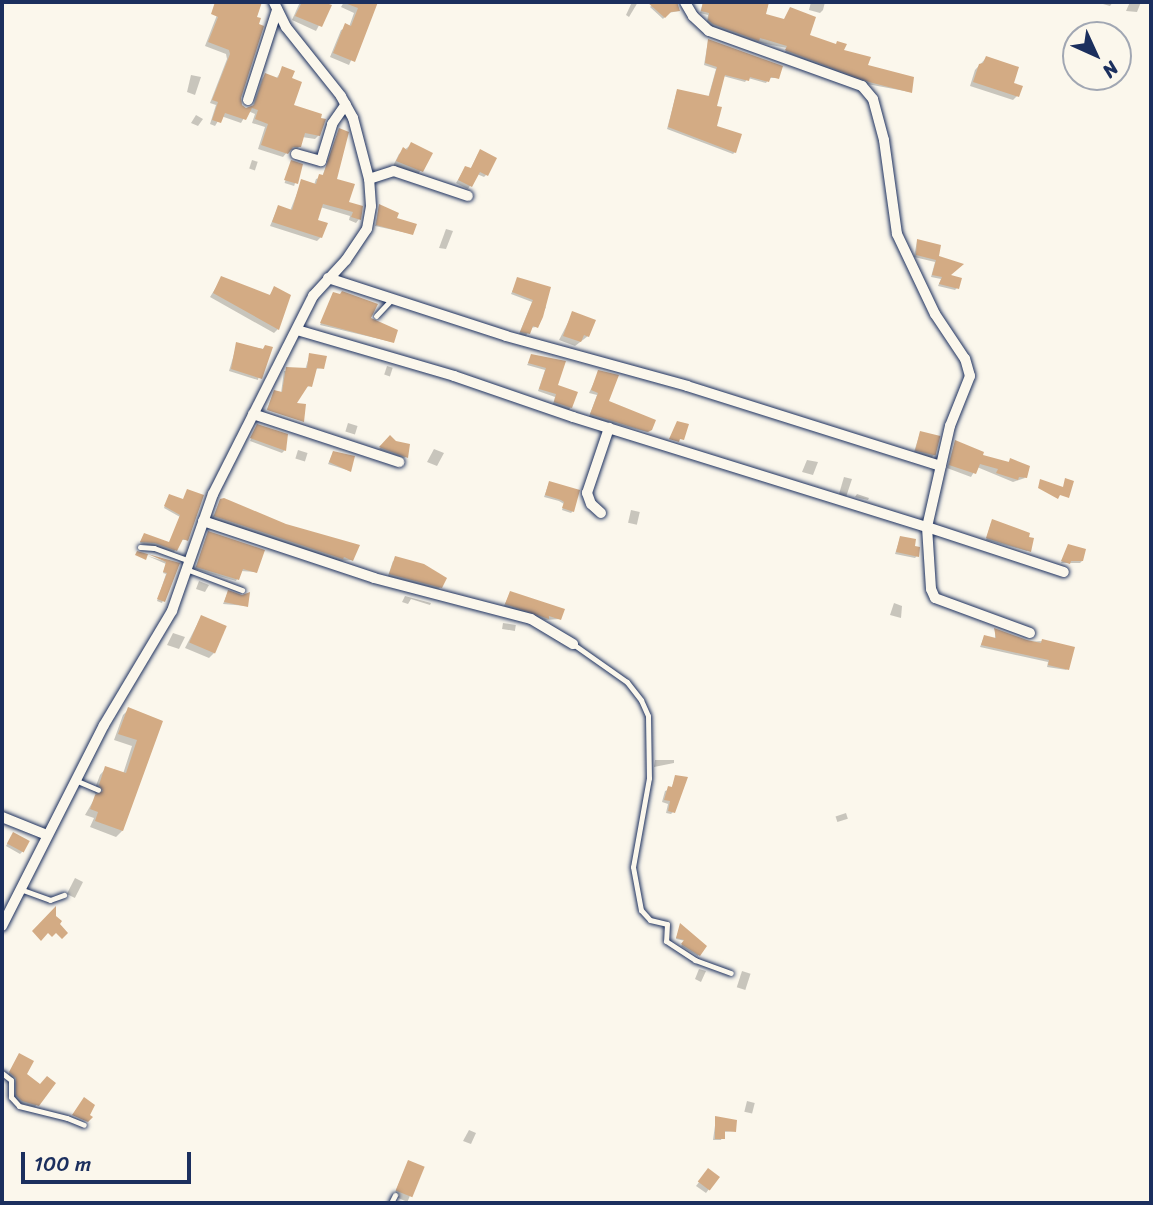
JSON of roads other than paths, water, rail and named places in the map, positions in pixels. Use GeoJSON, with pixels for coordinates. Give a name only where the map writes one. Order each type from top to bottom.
{"type":"FeatureCollection","features":[{"type":"Feature","properties":{"kind":"street"},"geometry":{"type":"LineString","coordinates":[[685,2],[693,16],[709,31],[862,86],[873,99],[884,140],[897,233],[935,314],[968,366],[968,386],[950,426],[927,527],[931,589],[935,598],[1030,634]]}},
{"type":"Feature","properties":{"kind":"street"},"geometry":{"type":"LineString","coordinates":[[248,100],[276,6]]}},
{"type":"Feature","properties":{"kind":"street"},"geometry":{"type":"LineString","coordinates":[[2,926],[75,780],[140,661],[172,611],[203,521],[313,296],[346,260],[367,229],[371,206],[369,179],[353,118],[346,104],[286,27],[276,6]]}},
{"type":"Feature","properties":{"kind":"street"},"geometry":{"type":"LineString","coordinates":[[296,154],[321,161],[332,124],[346,104]]}},
{"type":"Feature","properties":{"kind":"street"},"geometry":{"type":"LineString","coordinates":[[369,179],[394,171],[468,196]]}},
{"type":"Feature","properties":{"kind":"street"},"geometry":{"type":"LineString","coordinates":[[328,278],[942,466]]}},
{"type":"Feature","properties":{"kind":"street"},"geometry":{"type":"LineString","coordinates":[[296,330],[454,376],[1064,572]]}},
{"type":"Feature","properties":{"kind":"street"},"geometry":{"type":"LineString","coordinates":[[253,414],[399,463]]}},
{"type":"Feature","properties":{"kind":"street"},"geometry":{"type":"LineString","coordinates":[[601,513],[591,504],[587,493],[609,428]]}},
{"type":"Feature","properties":{"kind":"street"},"geometry":{"type":"LineString","coordinates":[[203,521],[374,578],[531,619],[573,644]]}},
{"type":"Feature","properties":{"kind":"street"},"geometry":{"type":"LineString","coordinates":[[2,817],[47,835]]}},
{"type":"Feature","properties":{"kind":"lane"},"geometry":{"type":"LineString","coordinates":[[376,316],[392,299]]}},
{"type":"Feature","properties":{"kind":"lane"},"geometry":{"type":"LineString","coordinates":[[140,547],[154,548],[242,590]]}},
{"type":"Feature","properties":{"kind":"lane"},"geometry":{"type":"LineString","coordinates":[[573,644],[627,682],[648,716],[649,778],[633,867],[641,910],[650,920],[667,924],[666,941],[695,960],[730,973]]}},
{"type":"Feature","properties":{"kind":"lane"},"geometry":{"type":"LineString","coordinates":[[75,780],[98,790]]}},
{"type":"Feature","properties":{"kind":"lane"},"geometry":{"type":"LineString","coordinates":[[20,889],[50,900],[64,895]]}},
{"type":"Feature","properties":{"kind":"lane"},"geometry":{"type":"LineString","coordinates":[[2,1073],[11,1080],[11,1097],[19,1106],[67,1118],[83,1125]]}},
{"type":"Feature","properties":{"kind":"lane"},"geometry":{"type":"LineString","coordinates":[[391,1203],[395,1195]]}}]}
